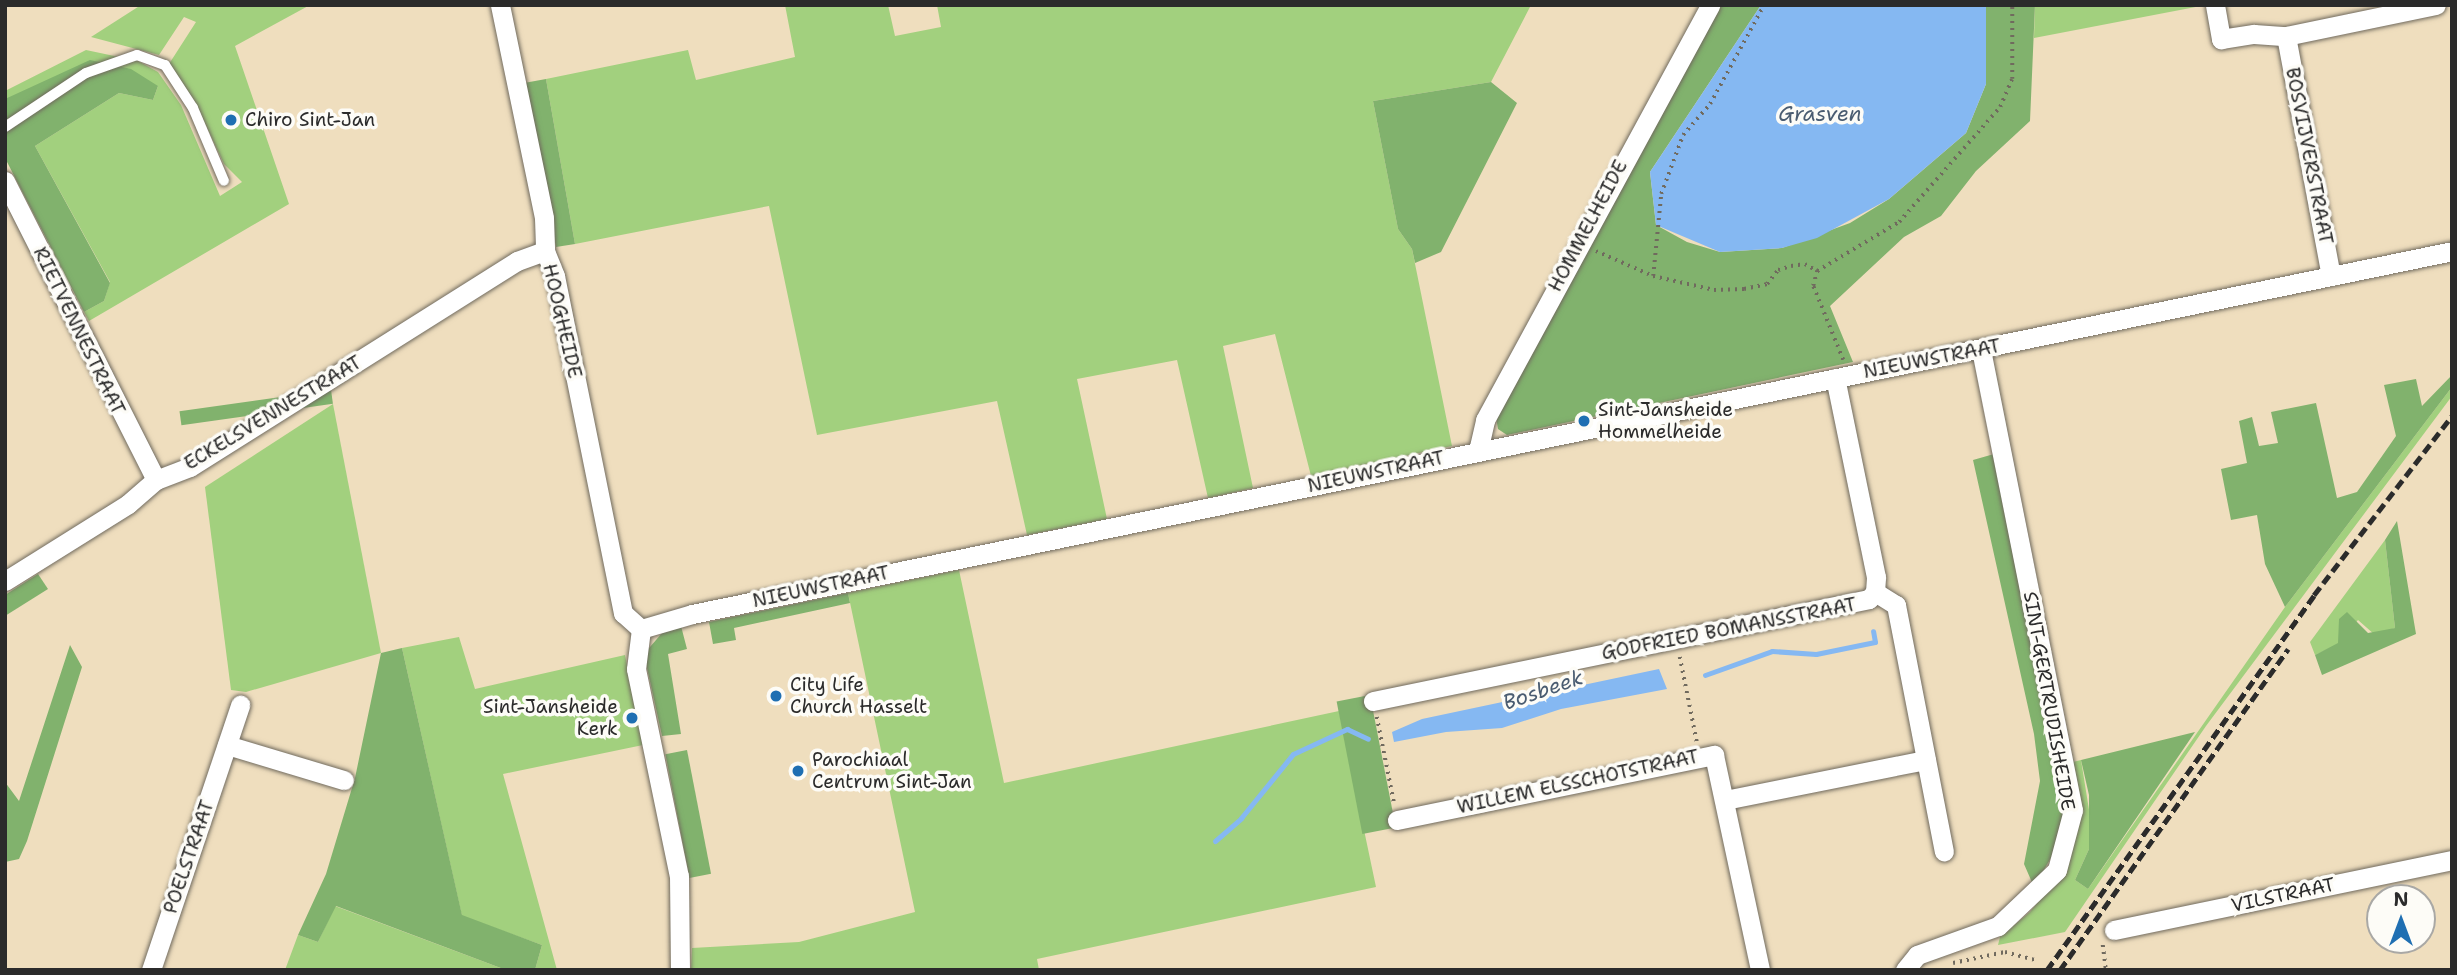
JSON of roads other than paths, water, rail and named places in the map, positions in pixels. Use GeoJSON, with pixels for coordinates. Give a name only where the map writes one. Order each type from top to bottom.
{"type":"FeatureCollection","features":[{"type":"Feature","properties":{"kind":"street","name":"HOOGHEIDE"},"geometry":{"type":"LineString","coordinates":[[500,5],[544,218],[545,251],[555,276],[623,613],[641,629]]}},
{"type":"Feature","properties":{"kind":"street","name":"HOMMELHEIDE"},"geometry":{"type":"LineString","coordinates":[[1478,451],[1485,420],[1710,5]]}},
{"type":"Feature","properties":{"kind":"street"},"geometry":{"type":"LineString","coordinates":[[2215,5],[2221,39],[2254,34],[2286,36],[2437,5]]}},
{"type":"Feature","properties":{"kind":"street","name":"BOSVIJVERSTRAAT"},"geometry":{"type":"LineString","coordinates":[[2286,36],[2332,276]]}},
{"type":"Feature","properties":{"kind":"street","name":"RIETVENNESTRAAT"},"geometry":{"type":"LineString","coordinates":[[5,181],[156,480]]}},
{"type":"Feature","properties":{"kind":"street","name":"ECKELSVENNESTRAAT"},"geometry":{"type":"LineString","coordinates":[[5,581],[128,504],[156,480],[190,467],[517,261],[545,251]]}},
{"type":"Feature","properties":{"kind":"street","name":"NIEUWSTRAAT"},"geometry":{"type":"LineString","coordinates":[[641,629],[692,614],[2452,251]]}},
{"type":"Feature","properties":{"kind":"street","name":"SINT-GERTRUDISHEIDE"},"geometry":{"type":"LineString","coordinates":[[1905,970],[1917,955],[1998,926],[2038,889],[2057,870],[2073,810],[1981,349]]}},
{"type":"Feature","properties":{"kind":"street","name":"GODFRIED BOMANSSTRAAT"},"geometry":{"type":"LineString","coordinates":[[1373,701],[1862,603],[1875,592],[1876,577],[1842,377]]}},
{"type":"Feature","properties":{"kind":"street","name":"GODFRIED BOMANSSTRAAT"},"geometry":{"type":"LineString","coordinates":[[1875,592],[1896,605],[1944,851]]}},
{"type":"Feature","properties":{"kind":"street"},"geometry":{"type":"LineString","coordinates":[[641,629],[636,669],[679,876],[680,970]]}},
{"type":"Feature","properties":{"kind":"street","name":"POELSTRAAT"},"geometry":{"type":"LineString","coordinates":[[151,970],[240,705]]}},
{"type":"Feature","properties":{"kind":"street"},"geometry":{"type":"LineString","coordinates":[[228,745],[344,780]]}},
{"type":"Feature","properties":{"kind":"street","name":"WILLEM ELSSCHOTSTRAAT"},"geometry":{"type":"LineString","coordinates":[[1397,820],[1714,755],[1760,970]]}},
{"type":"Feature","properties":{"kind":"street"},"geometry":{"type":"LineString","coordinates":[[1725,800],[1926,760]]}},
{"type":"Feature","properties":{"kind":"street","name":"VILSTRAAT"},"geometry":{"type":"LineString","coordinates":[[2114,930],[2452,860]]}},
{"type":"Feature","properties":{"kind":"lane"},"geometry":{"type":"LineString","coordinates":[[5,127],[86,73],[137,55],[165,65],[193,108],[224,181]]}},
{"type":"Feature","properties":{"kind":"water","name":"Grasven"},"geometry":{"type":"Polygon","coordinates":[[[1761,5],[1986,5],[1986,84],[1966,133],[1889,199],[1817,238],[1782,248],[1720,252],[1656,225],[1650,172],[1761,5]]]}},
{"type":"Feature","properties":{"kind":"water"},"geometry":{"type":"Polygon","coordinates":[[[1659,669],[1667,689],[1561,709],[1502,728],[1446,732],[1394,742],[1392,732],[1422,719],[1659,669]]]}},
{"type":"Feature","properties":{"kind":"waterway","name":"Bosbeek"},"geometry":{"type":"LineString","coordinates":[[1705,675],[1772,651],[1816,654],[1875,642],[1873,631]]}},
{"type":"Feature","properties":{"kind":"waterway","name":"Bosbeek"},"geometry":{"type":"LineString","coordinates":[[1215,841],[1241,818],[1293,754],[1347,729],[1368,739]]}},
{"type":"Feature","properties":{"kind":"railway"},"geometry":{"type":"LineString","coordinates":[[2047,970],[2314,595],[2452,416]]}},
{"type":"Feature","properties":{"kind":"railway"},"geometry":{"type":"LineString","coordinates":[[2060,970],[2288,649]]}},
{"type":"Feature","properties":{"kind":"place","name":"Chiro Sint-Jan"},"geometry":{"type":"Point","coordinates":[231,120]}},
{"type":"Feature","properties":{"kind":"place","name":"Sint-Jansheide Hommelheide"},"geometry":{"type":"Point","coordinates":[1584,421]}},
{"type":"Feature","properties":{"kind":"place","name":"City Life Church Hasselt"},"geometry":{"type":"Point","coordinates":[776,696]}},
{"type":"Feature","properties":{"kind":"place","name":"Sint-Jansheide Kerk"},"geometry":{"type":"Point","coordinates":[632,718]}},
{"type":"Feature","properties":{"kind":"place","name":"Parochiaal Centrum Sint-Jan"},"geometry":{"type":"Point","coordinates":[798,771]}}]}
